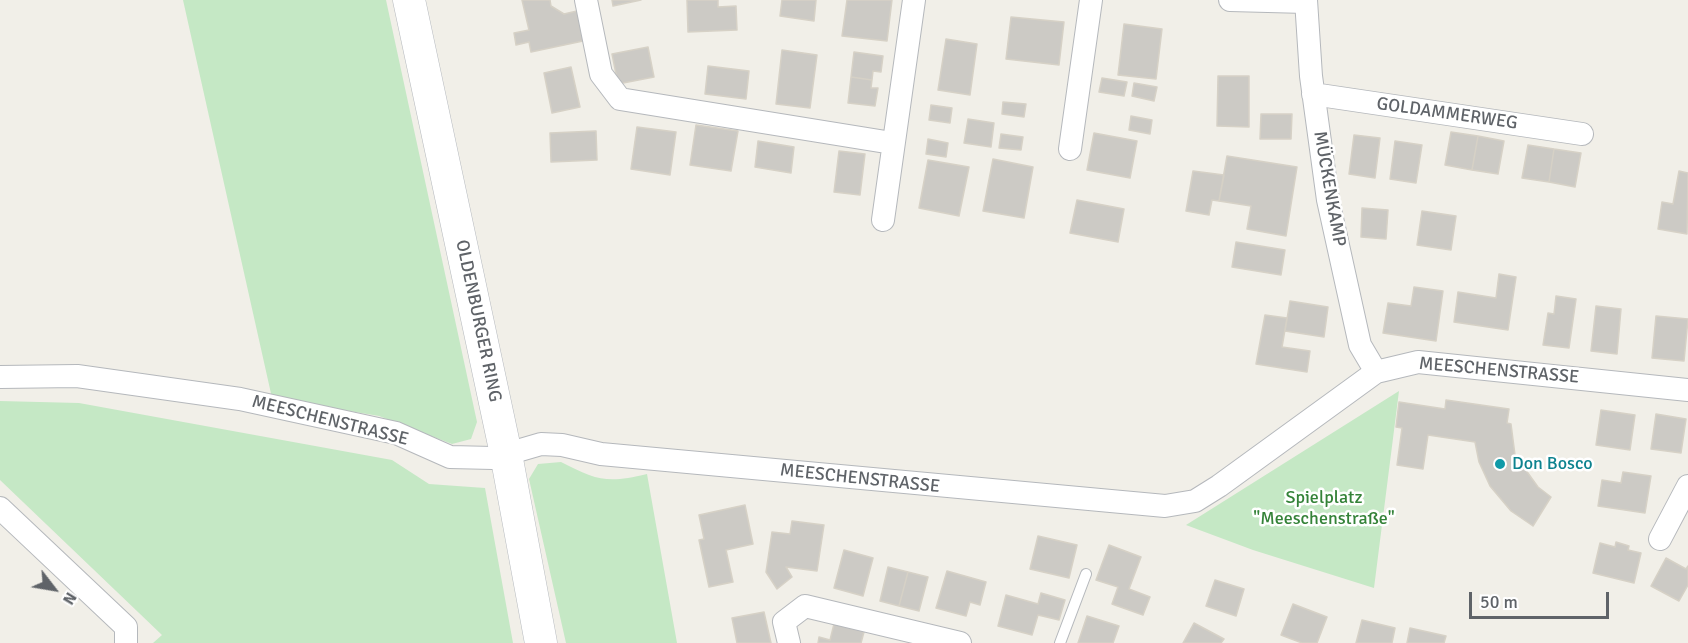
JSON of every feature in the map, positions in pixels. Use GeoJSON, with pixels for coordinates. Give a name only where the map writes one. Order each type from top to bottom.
{"type":"FeatureCollection","features":[{"type":"Feature","properties":{"kind":"main road","name":"OLDENBURGER RING"},"geometry":{"type":"LineString","coordinates":[[409,0],[506,454],[541,643]]}},
{"type":"Feature","properties":{"kind":"street"},"geometry":{"type":"LineString","coordinates":[[586,0],[601,74],[620,99],[892,143]]}},
{"type":"Feature","properties":{"kind":"street"},"geometry":{"type":"LineString","coordinates":[[883,219],[914,0]]}},
{"type":"Feature","properties":{"kind":"street"},"geometry":{"type":"LineString","coordinates":[[1070,149],[1090,0]]}},
{"type":"Feature","properties":{"kind":"street"},"geometry":{"type":"LineString","coordinates":[[1230,0],[1306,1]]}},
{"type":"Feature","properties":{"kind":"street","name":"MÜCKENKAMP"},"geometry":{"type":"LineString","coordinates":[[1306,1],[1313,94],[1328,200],[1360,345],[1376,372]]}},
{"type":"Feature","properties":{"kind":"street","name":"GOLDAMMERWEG"},"geometry":{"type":"LineString","coordinates":[[1313,94],[1582,134]]}},
{"type":"Feature","properties":{"kind":"street","name":"MEESCHENSTRASSE"},"geometry":{"type":"LineString","coordinates":[[0,376],[77,376],[240,399],[396,433],[450,457],[470,459],[506,454],[542,444],[562,445],[601,454],[1165,506],[1195,501],[1219,486],[1376,372],[1418,362],[1688,390]]}},
{"type":"Feature","properties":{"kind":"street"},"geometry":{"type":"LineString","coordinates":[[1660,539],[1688,486]]}},
{"type":"Feature","properties":{"kind":"street"},"geometry":{"type":"LineString","coordinates":[[0,508],[126,627],[126,643]]}},
{"type":"Feature","properties":{"kind":"street"},"geometry":{"type":"LineString","coordinates":[[789,643],[784,622],[805,606],[960,643]]}},
{"type":"Feature","properties":{"kind":"lane"},"geometry":{"type":"LineString","coordinates":[[1060,643],[1086,574]]}},
{"type":"Feature","properties":{"kind":"green space"},"geometry":{"type":"Polygon","coordinates":[[[183,0],[386,0],[477,422],[471,439],[452,444],[379,416],[272,398],[183,0]]]}},
{"type":"Feature","properties":{"kind":"green space","name":"Spielplatz \"Meeschenstraße\""},"geometry":{"type":"Polygon","coordinates":[[[1399,391],[1374,588],[1253,550],[1186,525],[1399,391]]]}},
{"type":"Feature","properties":{"kind":"green space"},"geometry":{"type":"Polygon","coordinates":[[[0,401],[79,403],[392,460],[429,484],[485,488],[513,643],[153,643],[162,635],[0,480],[0,401]]]}},
{"type":"Feature","properties":{"kind":"green space"},"geometry":{"type":"Polygon","coordinates":[[[561,462],[584,473],[602,478],[622,479],[647,474],[677,643],[566,643],[529,479],[538,464],[561,462]]]}},
{"type":"Feature","properties":{"kind":"building"},"geometry":{"type":"Polygon","coordinates":[[[522,0],[550,0],[551,6],[564,14],[577,11],[583,41],[531,52],[529,42],[516,45],[514,33],[529,30],[522,0]]]}},
{"type":"Feature","properties":{"kind":"building"},"geometry":{"type":"Polygon","coordinates":[[[612,0],[641,0],[613,6],[612,0]]]}},
{"type":"Feature","properties":{"kind":"building"},"geometry":{"type":"Polygon","coordinates":[[[687,0],[718,0],[718,7],[736,6],[737,30],[688,32],[687,0]]]}},
{"type":"Feature","properties":{"kind":"building"},"geometry":{"type":"Polygon","coordinates":[[[782,0],[816,0],[814,21],[780,16],[782,0]]]}},
{"type":"Feature","properties":{"kind":"building"},"geometry":{"type":"Polygon","coordinates":[[[847,0],[892,0],[887,41],[842,36],[847,0]]]}},
{"type":"Feature","properties":{"kind":"building"},"geometry":{"type":"Polygon","coordinates":[[[1011,17],[1064,22],[1059,65],[1006,59],[1011,17]]]}},
{"type":"Feature","properties":{"kind":"building"},"geometry":{"type":"Polygon","coordinates":[[[1124,24],[1162,29],[1156,79],[1118,75],[1124,24]]]}},
{"type":"Feature","properties":{"kind":"building"},"geometry":{"type":"Polygon","coordinates":[[[946,39],[977,44],[970,95],[938,90],[946,39]]]}},
{"type":"Feature","properties":{"kind":"building"},"geometry":{"type":"Polygon","coordinates":[[[648,47],[654,77],[618,84],[612,54],[648,47]]]}},
{"type":"Feature","properties":{"kind":"building"},"geometry":{"type":"Polygon","coordinates":[[[782,50],[817,55],[810,108],[776,104],[782,50]]]}},
{"type":"Feature","properties":{"kind":"building"},"geometry":{"type":"Polygon","coordinates":[[[854,52],[883,56],[881,72],[873,71],[872,80],[851,77],[854,52]]]}},
{"type":"Feature","properties":{"kind":"building"},"geometry":{"type":"Polygon","coordinates":[[[708,66],[749,71],[746,99],[705,94],[708,66]]]}},
{"type":"Feature","properties":{"kind":"building"},"geometry":{"type":"Polygon","coordinates":[[[571,67],[580,107],[552,113],[544,73],[571,67]]]}},
{"type":"Feature","properties":{"kind":"building"},"geometry":{"type":"Polygon","coordinates":[[[1218,76],[1249,76],[1249,127],[1217,126],[1218,76]]]}},
{"type":"Feature","properties":{"kind":"building"},"geometry":{"type":"Polygon","coordinates":[[[851,77],[872,80],[871,88],[878,88],[875,106],[848,103],[851,77]]]}},
{"type":"Feature","properties":{"kind":"building"},"geometry":{"type":"Polygon","coordinates":[[[1102,78],[1127,82],[1124,96],[1099,92],[1102,78]]]}},
{"type":"Feature","properties":{"kind":"building"},"geometry":{"type":"Polygon","coordinates":[[[1134,83],[1157,87],[1154,101],[1132,96],[1134,83]]]}},
{"type":"Feature","properties":{"kind":"building"},"geometry":{"type":"Polygon","coordinates":[[[1003,102],[1026,104],[1024,117],[1002,114],[1003,102]]]}},
{"type":"Feature","properties":{"kind":"building"},"geometry":{"type":"Polygon","coordinates":[[[931,105],[952,108],[950,123],[929,120],[931,105]]]}},
{"type":"Feature","properties":{"kind":"building"},"geometry":{"type":"Polygon","coordinates":[[[1261,114],[1292,114],[1291,139],[1260,139],[1261,114]]]}},
{"type":"Feature","properties":{"kind":"building"},"geometry":{"type":"Polygon","coordinates":[[[1131,116],[1152,120],[1150,134],[1129,130],[1131,116]]]}},
{"type":"Feature","properties":{"kind":"building"},"geometry":{"type":"Polygon","coordinates":[[[968,119],[994,123],[991,147],[964,143],[968,119]]]}},
{"type":"Feature","properties":{"kind":"building"},"geometry":{"type":"Polygon","coordinates":[[[696,125],[738,131],[731,171],[690,165],[696,125]]]}},
{"type":"Feature","properties":{"kind":"building"},"geometry":{"type":"Polygon","coordinates":[[[637,127],[676,132],[670,175],[631,169],[637,127]]]}},
{"type":"Feature","properties":{"kind":"building"},"geometry":{"type":"Polygon","coordinates":[[[596,131],[597,160],[551,162],[550,133],[596,131]]]}},
{"type":"Feature","properties":{"kind":"building"},"geometry":{"type":"Polygon","coordinates":[[[1451,132],[1478,136],[1472,170],[1445,165],[1451,132]]]}},
{"type":"Feature","properties":{"kind":"building"},"geometry":{"type":"Polygon","coordinates":[[[1094,133],[1137,141],[1130,178],[1087,170],[1094,133]]]}},
{"type":"Feature","properties":{"kind":"building"},"geometry":{"type":"Polygon","coordinates":[[[1001,134],[1023,137],[1021,150],[999,148],[1001,134]]]}},
{"type":"Feature","properties":{"kind":"building"},"geometry":{"type":"Polygon","coordinates":[[[1354,135],[1380,138],[1375,178],[1349,174],[1354,135]]]}},
{"type":"Feature","properties":{"kind":"building"},"geometry":{"type":"Polygon","coordinates":[[[1478,136],[1504,141],[1498,174],[1472,170],[1478,136]]]}},
{"type":"Feature","properties":{"kind":"building"},"geometry":{"type":"Polygon","coordinates":[[[928,139],[948,143],[946,157],[926,154],[928,139]]]}},
{"type":"Feature","properties":{"kind":"building"},"geometry":{"type":"Polygon","coordinates":[[[758,141],[794,147],[791,173],[755,167],[758,141]]]}},
{"type":"Feature","properties":{"kind":"building"},"geometry":{"type":"Polygon","coordinates":[[[1395,141],[1422,145],[1416,183],[1390,179],[1395,141]]]}},
{"type":"Feature","properties":{"kind":"building"},"geometry":{"type":"Polygon","coordinates":[[[1528,145],[1554,149],[1549,182],[1522,178],[1528,145]]]}},
{"type":"Feature","properties":{"kind":"building"},"geometry":{"type":"Polygon","coordinates":[[[1554,149],[1581,153],[1575,187],[1549,182],[1554,149]]]}},
{"type":"Feature","properties":{"kind":"building"},"geometry":{"type":"Polygon","coordinates":[[[839,151],[865,154],[860,195],[834,192],[839,151]]]}},
{"type":"Feature","properties":{"kind":"building"},"geometry":{"type":"Polygon","coordinates":[[[1227,156],[1297,167],[1286,236],[1247,229],[1251,206],[1219,201],[1227,156]]]}},
{"type":"Feature","properties":{"kind":"building"},"geometry":{"type":"Polygon","coordinates":[[[993,159],[1033,167],[1024,218],[983,211],[993,159]]]}},
{"type":"Feature","properties":{"kind":"building"},"geometry":{"type":"Polygon","coordinates":[[[928,160],[969,167],[959,216],[919,208],[928,160]]]}},
{"type":"Feature","properties":{"kind":"building"},"geometry":{"type":"Polygon","coordinates":[[[1193,171],[1224,175],[1219,201],[1212,200],[1209,215],[1186,211],[1193,171]]]}},
{"type":"Feature","properties":{"kind":"building"},"geometry":{"type":"Polygon","coordinates":[[[1679,171],[1688,173],[1687,234],[1658,229],[1662,202],[1673,204],[1679,171]]]}},
{"type":"Feature","properties":{"kind":"building"},"geometry":{"type":"Polygon","coordinates":[[[1077,200],[1124,209],[1118,242],[1070,233],[1077,200]]]}},
{"type":"Feature","properties":{"kind":"building"},"geometry":{"type":"Polygon","coordinates":[[[1362,208],[1388,210],[1386,239],[1361,237],[1362,208]]]}},
{"type":"Feature","properties":{"kind":"building"},"geometry":{"type":"Polygon","coordinates":[[[1422,211],[1456,216],[1451,250],[1417,245],[1422,211]]]}},
{"type":"Feature","properties":{"kind":"building"},"geometry":{"type":"Polygon","coordinates":[[[1236,242],[1285,250],[1281,275],[1232,267],[1236,242]]]}},
{"type":"Feature","properties":{"kind":"building"},"geometry":{"type":"Polygon","coordinates":[[[1499,274],[1516,277],[1508,330],[1454,322],[1458,292],[1496,298],[1499,274]]]}},
{"type":"Feature","properties":{"kind":"building"},"geometry":{"type":"Polygon","coordinates":[[[1414,287],[1443,291],[1436,341],[1383,333],[1388,303],[1411,306],[1414,287]]]}},
{"type":"Feature","properties":{"kind":"building"},"geometry":{"type":"Polygon","coordinates":[[[1556,296],[1576,299],[1569,348],[1543,345],[1548,313],[1554,314],[1556,296]]]}},
{"type":"Feature","properties":{"kind":"building"},"geometry":{"type":"Polygon","coordinates":[[[1290,301],[1328,307],[1324,337],[1285,331],[1290,301]]]}},
{"type":"Feature","properties":{"kind":"building"},"geometry":{"type":"Polygon","coordinates":[[[1596,306],[1621,309],[1617,354],[1591,351],[1596,306]]]}},
{"type":"Feature","properties":{"kind":"building"},"geometry":{"type":"Polygon","coordinates":[[[1265,315],[1287,318],[1282,347],[1310,351],[1307,372],[1256,364],[1265,315]]]}},
{"type":"Feature","properties":{"kind":"building"},"geometry":{"type":"Polygon","coordinates":[[[1656,316],[1688,319],[1684,361],[1652,358],[1656,316]]]}},
{"type":"Feature","properties":{"kind":"building","name":"Don Bosco"},"geometry":{"type":"Polygon","coordinates":[[[1446,400],[1509,409],[1507,423],[1511,424],[1515,455],[1538,487],[1551,497],[1533,526],[1511,511],[1490,486],[1479,462],[1475,442],[1428,435],[1423,469],[1397,465],[1402,428],[1396,427],[1399,402],[1445,409],[1446,400]]]}},
{"type":"Feature","properties":{"kind":"building"},"geometry":{"type":"Polygon","coordinates":[[[1601,410],[1635,415],[1630,450],[1596,445],[1601,410]]]}},
{"type":"Feature","properties":{"kind":"building"},"geometry":{"type":"Polygon","coordinates":[[[1656,414],[1686,419],[1681,453],[1651,449],[1656,414]]]}},
{"type":"Feature","properties":{"kind":"building"},"geometry":{"type":"Polygon","coordinates":[[[1623,472],[1651,476],[1645,513],[1598,506],[1602,480],[1621,483],[1623,472]]]}},
{"type":"Feature","properties":{"kind":"building"},"geometry":{"type":"Polygon","coordinates":[[[745,505],[753,544],[726,550],[733,582],[709,587],[699,540],[704,539],[699,515],[745,505]]]}},
{"type":"Feature","properties":{"kind":"building"},"geometry":{"type":"Polygon","coordinates":[[[792,521],[824,525],[817,571],[786,567],[792,577],[777,589],[766,572],[772,532],[790,534],[792,521]]]}},
{"type":"Feature","properties":{"kind":"building"},"geometry":{"type":"Polygon","coordinates":[[[1038,536],[1077,545],[1069,578],[1030,569],[1038,536]]]}},
{"type":"Feature","properties":{"kind":"building"},"geometry":{"type":"Polygon","coordinates":[[[1616,542],[1629,546],[1628,550],[1641,553],[1634,583],[1593,573],[1600,543],[1615,547],[1616,542]]]}},
{"type":"Feature","properties":{"kind":"building"},"geometry":{"type":"Polygon","coordinates":[[[1109,545],[1141,557],[1129,589],[1150,597],[1143,615],[1112,604],[1118,587],[1096,580],[1109,545]]]}},
{"type":"Feature","properties":{"kind":"building"},"geometry":{"type":"Polygon","coordinates":[[[844,550],[873,558],[863,596],[834,588],[844,550]]]}},
{"type":"Feature","properties":{"kind":"building"},"geometry":{"type":"Polygon","coordinates":[[[1666,558],[1686,569],[1688,566],[1688,585],[1679,601],[1651,586],[1666,558]]]}},
{"type":"Feature","properties":{"kind":"building"},"geometry":{"type":"Polygon","coordinates":[[[888,567],[908,572],[899,606],[880,601],[888,567]]]}},
{"type":"Feature","properties":{"kind":"building"},"geometry":{"type":"Polygon","coordinates":[[[947,571],[986,582],[980,605],[970,602],[966,616],[936,608],[947,571]]]}},
{"type":"Feature","properties":{"kind":"building"},"geometry":{"type":"Polygon","coordinates":[[[908,572],[928,577],[919,611],[899,606],[908,572]]]}},
{"type":"Feature","properties":{"kind":"building"},"geometry":{"type":"Polygon","coordinates":[[[1215,580],[1244,589],[1236,616],[1206,606],[1215,580]]]}},
{"type":"Feature","properties":{"kind":"building"},"geometry":{"type":"Polygon","coordinates":[[[1041,593],[1065,600],[1059,620],[1038,615],[1032,635],[998,626],[1006,595],[1038,604],[1041,593]]]}},
{"type":"Feature","properties":{"kind":"building"},"geometry":{"type":"Polygon","coordinates":[[[1293,604],[1327,617],[1317,643],[1302,643],[1281,635],[1293,604]]]}},
{"type":"Feature","properties":{"kind":"building"},"geometry":{"type":"Polygon","coordinates":[[[764,612],[771,643],[737,643],[732,618],[764,612]]]}},
{"type":"Feature","properties":{"kind":"building"},"geometry":{"type":"Polygon","coordinates":[[[1087,616],[1119,626],[1113,643],[1078,643],[1087,616]]]}},
{"type":"Feature","properties":{"kind":"building"},"geometry":{"type":"Polygon","coordinates":[[[1362,620],[1395,628],[1392,643],[1356,643],[1362,620]]]}},
{"type":"Feature","properties":{"kind":"building"},"geometry":{"type":"Polygon","coordinates":[[[1194,623],[1224,639],[1221,643],[1183,643],[1194,623]]]}},
{"type":"Feature","properties":{"kind":"building"},"geometry":{"type":"Polygon","coordinates":[[[834,624],[864,632],[861,643],[818,643],[819,637],[830,640],[834,624]]]}},
{"type":"Feature","properties":{"kind":"building"},"geometry":{"type":"Polygon","coordinates":[[[1410,628],[1446,636],[1444,643],[1407,643],[1410,628]]]}},
{"type":"Feature","properties":{"kind":"place","name":"Don Bosco"},"geometry":{"type":"Point","coordinates":[1500,464]}}]}
